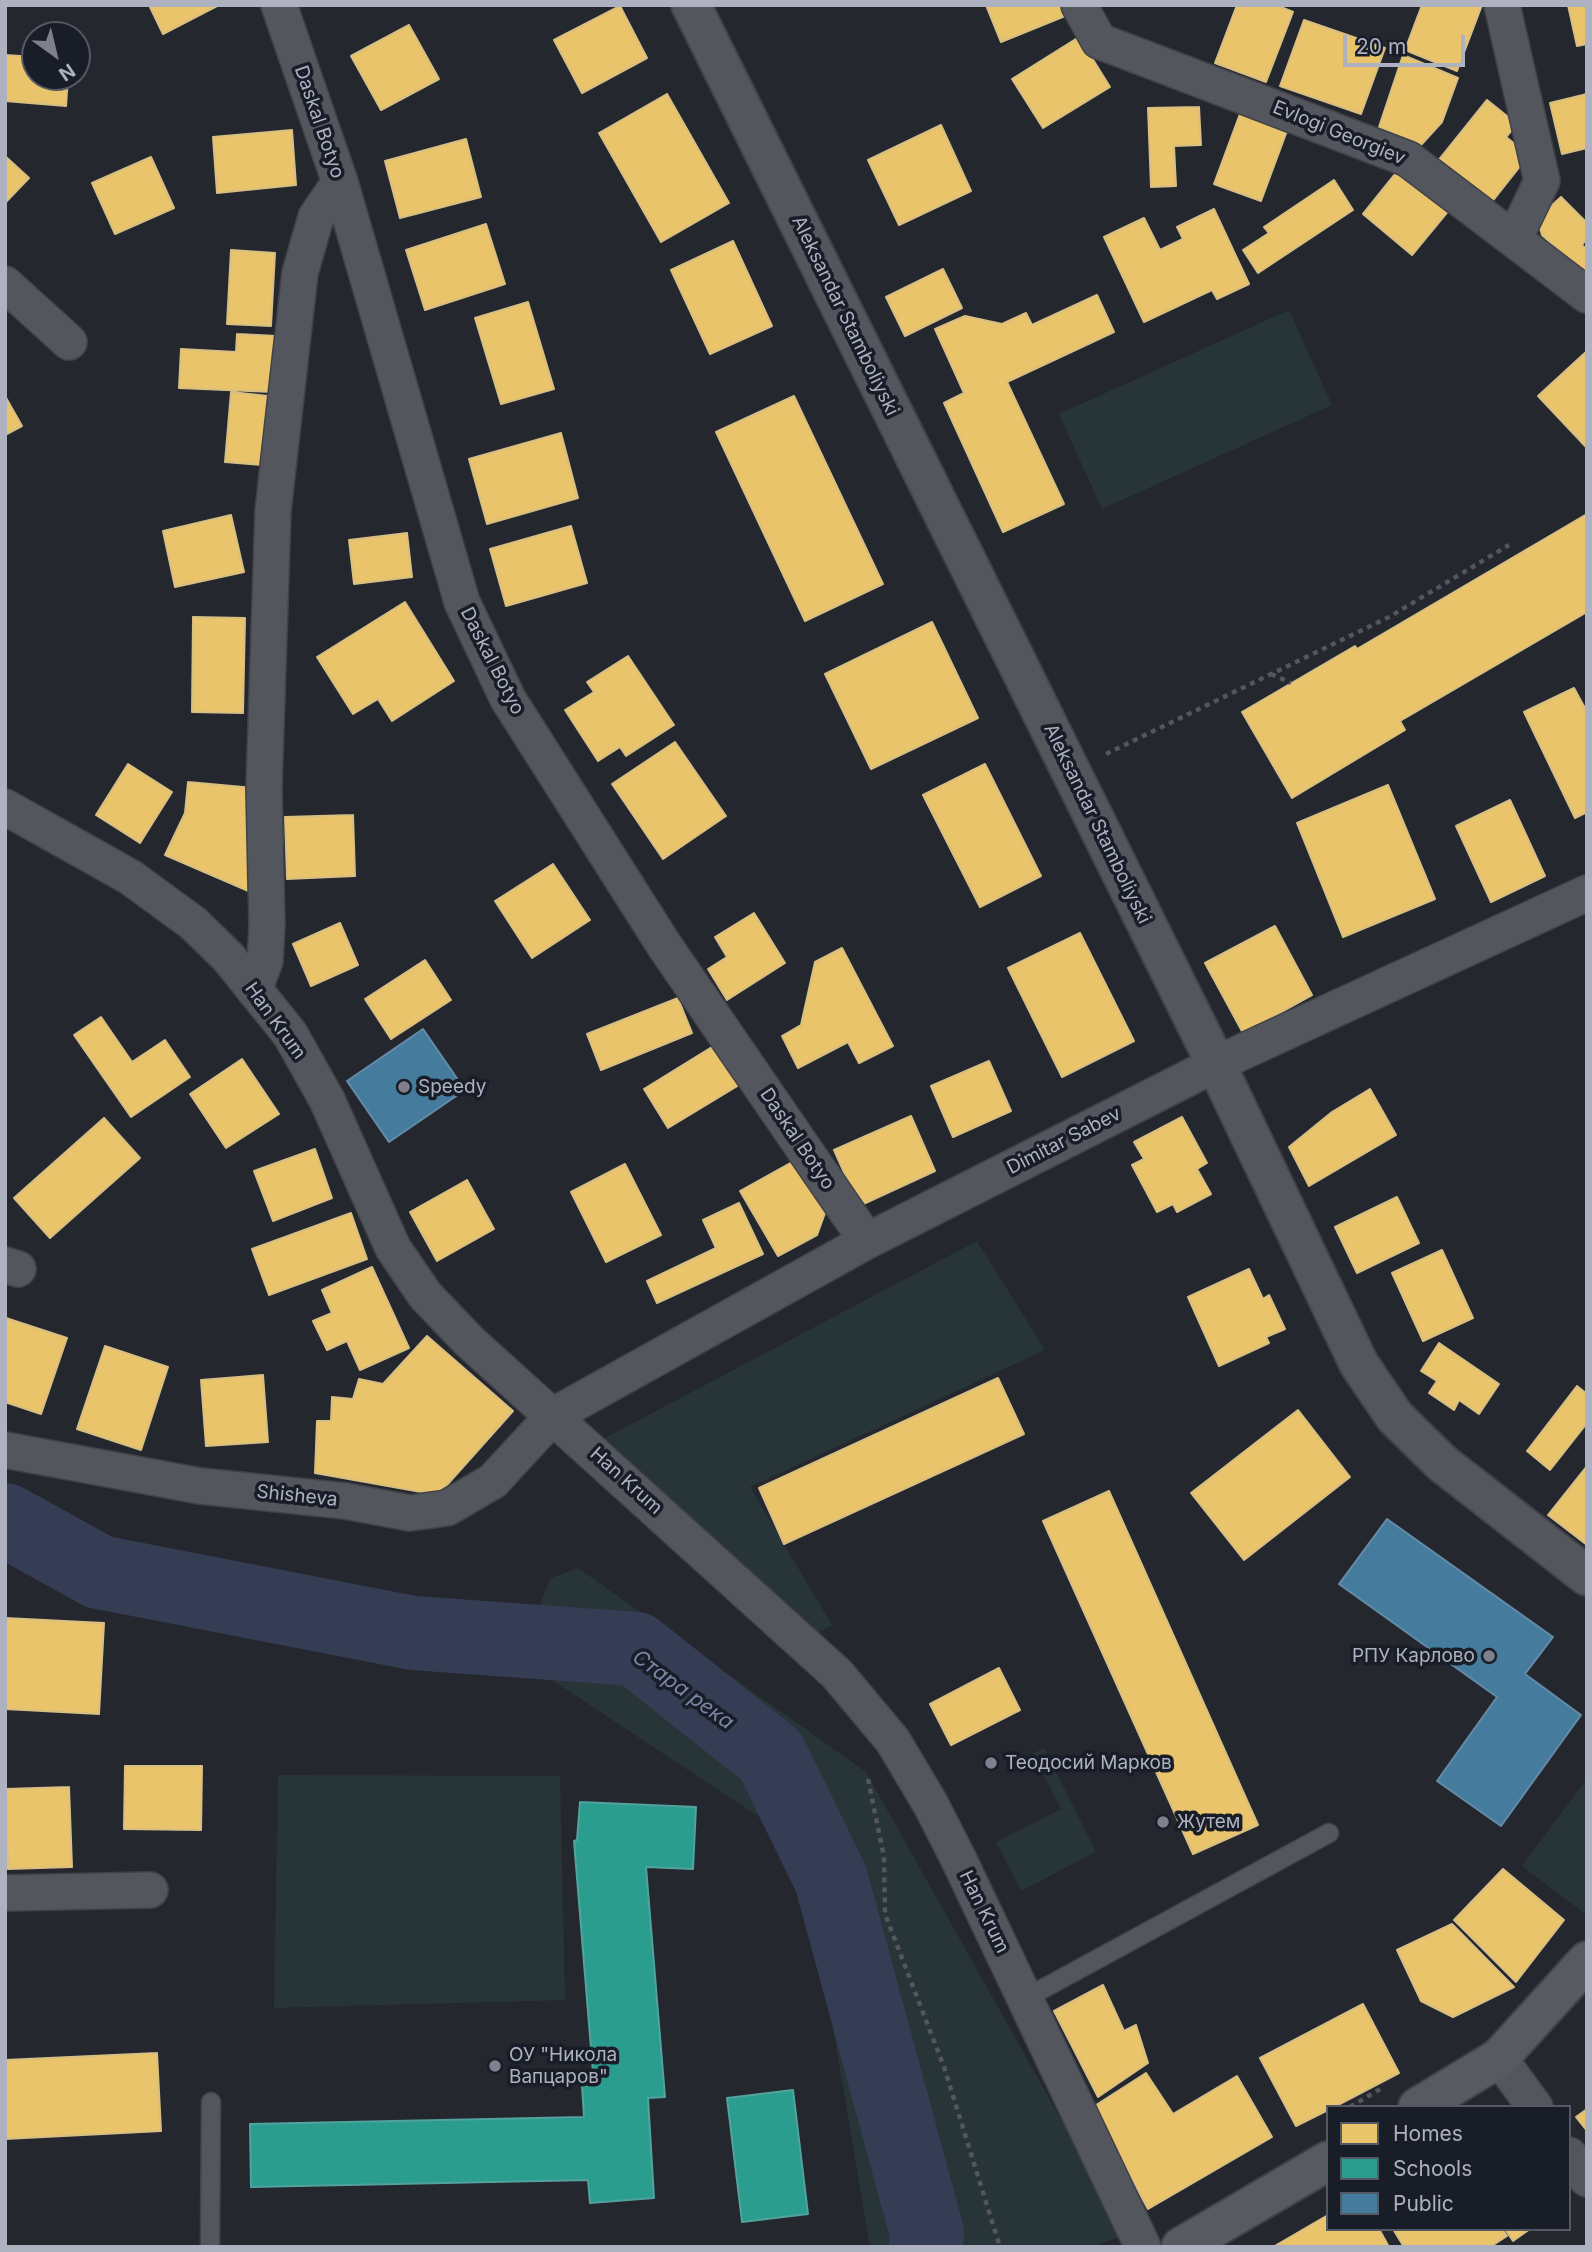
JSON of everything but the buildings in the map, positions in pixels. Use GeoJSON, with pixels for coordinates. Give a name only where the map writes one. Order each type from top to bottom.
{"type":"FeatureCollection","features":[{"type":"Feature","properties":{"kind":"main road"},"geometry":{"type":"LineString","coordinates":[[1421,2105],[1499,2058],[1587,1961]]}},
{"type":"Feature","properties":{"kind":"main road"},"geometry":{"type":"LineString","coordinates":[[1181,2247],[1223,2237],[1326,2162]]}},
{"type":"Feature","properties":{"kind":"street","name":"Daskal Botyo"},"geometry":{"type":"LineString","coordinates":[[279,5],[340,182],[462,601],[508,699],[664,945],[867,1241]]}},
{"type":"Feature","properties":{"kind":"street","name":"Aleksandar Stamboliyski"},"geometry":{"type":"LineString","coordinates":[[691,5],[1216,1064],[1359,1364],[1395,1417],[1442,1463],[1587,1576]]}},
{"type":"Feature","properties":{"kind":"street","name":"Evlogi Georgiev"},"geometry":{"type":"LineString","coordinates":[[1079,5],[1099,41],[1408,159],[1515,237],[1587,295]]}},
{"type":"Feature","properties":{"kind":"street"},"geometry":{"type":"LineString","coordinates":[[1502,5],[1542,181],[1515,237]]}},
{"type":"Feature","properties":{"kind":"street"},"geometry":{"type":"LineString","coordinates":[[254,990],[265,961],[267,926],[264,787],[273,511],[300,273],[316,217],[340,182]]}},
{"type":"Feature","properties":{"kind":"street"},"geometry":{"type":"LineString","coordinates":[[5,284],[69,342]]}},
{"type":"Feature","properties":{"kind":"street","name":"Han Krum"},"geometry":{"type":"LineString","coordinates":[[5,807],[130,877],[193,923],[228,957],[289,1034],[321,1089],[393,1248],[425,1295],[469,1340],[837,1674],[893,1741],[931,1805],[1026,1998],[1143,2247]]}},
{"type":"Feature","properties":{"kind":"street","name":"Dimitar Sabev"},"geometry":{"type":"LineString","coordinates":[[554,1415],[867,1241],[1216,1064],[1587,893]]}},
{"type":"Feature","properties":{"kind":"street","name":"Shisheva"},"geometry":{"type":"LineString","coordinates":[[5,1450],[200,1486],[345,1501],[410,1513],[447,1508],[493,1481],[554,1415]]}},
{"type":"Feature","properties":{"kind":"street"},"geometry":{"type":"LineString","coordinates":[[5,1894],[150,1890]]}},
{"type":"Feature","properties":{"kind":"street"},"geometry":{"type":"LineString","coordinates":[[1499,2058],[1534,2105]]}},
{"type":"Feature","properties":{"kind":"street"},"geometry":{"type":"LineString","coordinates":[[1571,2158],[1587,2179]]}},
{"type":"Feature","properties":{"kind":"lane"},"geometry":{"type":"LineString","coordinates":[[1026,1998],[1329,1833]]}},
{"type":"Feature","properties":{"kind":"lane"},"geometry":{"type":"LineString","coordinates":[[210,2247],[211,2102]]}},
{"type":"Feature","properties":{"kind":"path"},"geometry":{"type":"LineString","coordinates":[[1071,771],[1389,617],[1509,545]]}},
{"type":"Feature","properties":{"kind":"path"},"geometry":{"type":"LineString","coordinates":[[1270,674],[1291,683]]}},
{"type":"Feature","properties":{"kind":"path"},"geometry":{"type":"LineString","coordinates":[[866,1772],[884,1857],[885,1914],[944,2067],[1000,2247]]}},
{"type":"Feature","properties":{"kind":"shaded area"},"geometry":{"type":"Polygon","coordinates":[[[1289,310],[1332,405],[1102,509],[1059,414],[1289,310]]]}},
{"type":"Feature","properties":{"kind":"shaded area"},"geometry":{"type":"Polygon","coordinates":[[[977,1241],[1045,1350],[750,1487],[832,1625],[800,1642],[588,1447],[977,1241]]]}},
{"type":"Feature","properties":{"kind":"shaded area"},"geometry":{"type":"Polygon","coordinates":[[[578,1568],[866,1772],[1126,2235],[1091,2247],[870,2247],[809,1886],[773,1826],[517,1657],[551,1578],[578,1568]]]}},
{"type":"Feature","properties":{"kind":"shaded area"},"geometry":{"type":"Polygon","coordinates":[[[1044,1748],[1096,1852],[1021,1891],[996,1842],[1061,1809],[1033,1754],[1044,1748]]]}},
{"type":"Feature","properties":{"kind":"shaded area"},"geometry":{"type":"Polygon","coordinates":[[[278,1775],[560,1776],[565,2000],[274,2008],[278,1775]]]}},
{"type":"Feature","properties":{"kind":"shaded area"},"geometry":{"type":"Polygon","coordinates":[[[1587,1779],[1587,1915],[1522,1866],[1587,1779]]]}},
{"type":"Feature","properties":{"kind":"waterway","name":"Стара река"},"geometry":{"type":"LineString","coordinates":[[5,1520],[99,1572],[413,1633],[636,1649],[771,1756],[831,1879],[927,2233],[926,2247]]}},
{"type":"Feature","properties":{"kind":"place","name":"Speedy"},"geometry":{"type":"Point","coordinates":[404,1087]}},
{"type":"Feature","properties":{"kind":"place","name":"РПУ Карлово"},"geometry":{"type":"Point","coordinates":[1489,1656]}},
{"type":"Feature","properties":{"kind":"place","name":"Теодосий Марков"},"geometry":{"type":"Point","coordinates":[991,1763]}},
{"type":"Feature","properties":{"kind":"place","name":"Жутем"},"geometry":{"type":"Point","coordinates":[1163,1822]}},
{"type":"Feature","properties":{"kind":"place","name":"ОУ \"Никола Вапцаров\""},"geometry":{"type":"Point","coordinates":[495,2066]}}]}
